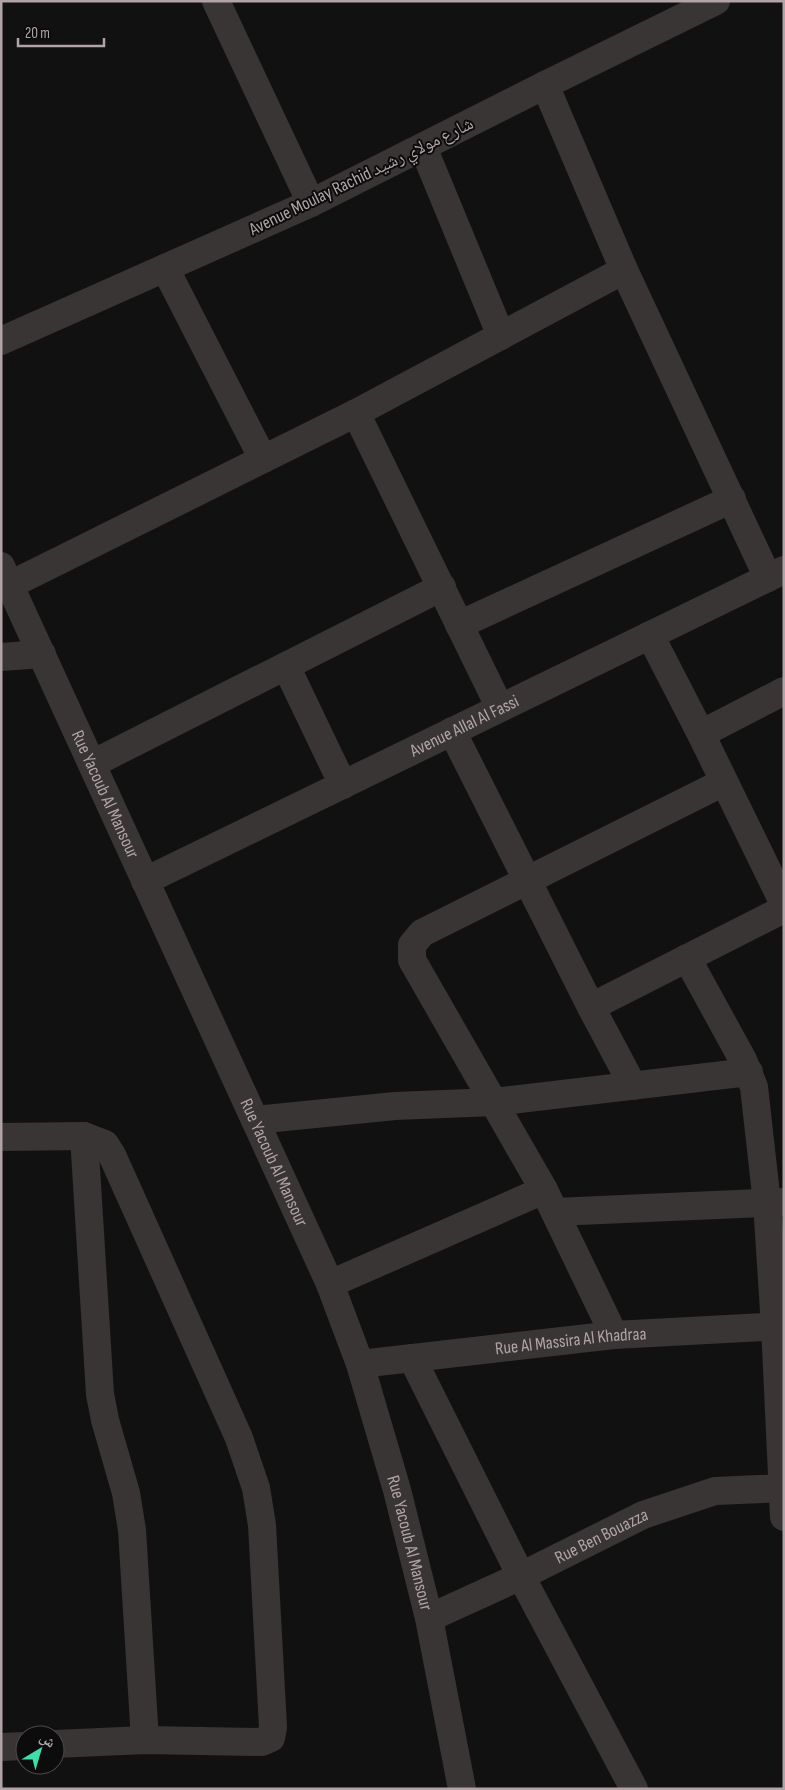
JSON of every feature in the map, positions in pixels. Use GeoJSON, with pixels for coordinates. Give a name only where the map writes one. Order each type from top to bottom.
{"type":"FeatureCollection","features":[{"type":"Feature","properties":{"kind":"street"},"geometry":{"type":"LineString","coordinates":[[216,1],[312,203]]}},
{"type":"Feature","properties":{"kind":"street","name":"Avenue Moulay Rachid شارع مولاي رشيد"},"geometry":{"type":"LineString","coordinates":[[1,342],[312,203],[716,1]]}},
{"type":"Feature","properties":{"kind":"street"},"geometry":{"type":"LineString","coordinates":[[545,85],[624,270],[732,499],[776,574]]}},
{"type":"Feature","properties":{"kind":"street"},"geometry":{"type":"LineString","coordinates":[[422,147],[501,336]]}},
{"type":"Feature","properties":{"kind":"street"},"geometry":{"type":"LineString","coordinates":[[165,268],[263,459]]}},
{"type":"Feature","properties":{"kind":"street"},"geometry":{"type":"LineString","coordinates":[[6,575],[263,459],[356,413],[624,270]]}},
{"type":"Feature","properties":{"kind":"street"},"geometry":{"type":"LineString","coordinates":[[356,413],[500,708]]}},
{"type":"Feature","properties":{"kind":"street"},"geometry":{"type":"LineString","coordinates":[[459,625],[732,499]]}},
{"type":"Feature","properties":{"kind":"street","name":"Avenue Allal Al Fassi"},"geometry":{"type":"LineString","coordinates":[[145,881],[776,574]]}},
{"type":"Feature","properties":{"kind":"street","name":"Rue Yacoub Al Mansour"},"geometry":{"type":"LineString","coordinates":[[6,575],[330,1284],[360,1364],[397,1490],[429,1618],[462,1789]]}},
{"type":"Feature","properties":{"kind":"street"},"geometry":{"type":"LineString","coordinates":[[92,764],[442,587]]}},
{"type":"Feature","properties":{"kind":"street"},"geometry":{"type":"LineString","coordinates":[[650,635],[701,734],[784,904]]}},
{"type":"Feature","properties":{"kind":"street"},"geometry":{"type":"LineString","coordinates":[[1,657],[42,654]]}},
{"type":"Feature","properties":{"kind":"street"},"geometry":{"type":"LineString","coordinates":[[286,666],[343,785]]}},
{"type":"Feature","properties":{"kind":"street"},"geometry":{"type":"LineString","coordinates":[[701,734],[784,691]]}},
{"type":"Feature","properties":{"kind":"street"},"geometry":{"type":"LineString","coordinates":[[452,731],[591,1007],[633,1086]]}},
{"type":"Feature","properties":{"kind":"street"},"geometry":{"type":"LineString","coordinates":[[614,1335],[549,1201],[412,960],[412,945],[422,933],[724,782]]}},
{"type":"Feature","properties":{"kind":"street"},"geometry":{"type":"LineString","coordinates":[[591,1007],[784,909]]}},
{"type":"Feature","properties":{"kind":"street"},"geometry":{"type":"LineString","coordinates":[[686,958],[749,1072],[754,1087],[775,1202],[784,1517]]}},
{"type":"Feature","properties":{"kind":"street"},"geometry":{"type":"LineString","coordinates":[[255,1120],[396,1106],[494,1102],[749,1072]]}},
{"type":"Feature","properties":{"kind":"street"},"geometry":{"type":"LineString","coordinates":[[84,1136],[100,1394],[105,1420],[126,1493],[132,1530],[145,1740]]}},
{"type":"Feature","properties":{"kind":"street"},"geometry":{"type":"LineString","coordinates":[[1,1137],[84,1136],[105,1144],[136,1206],[239,1438],[256,1488],[262,1525],[273,1727],[270,1738],[262,1742],[145,1740],[65,1744]]}},
{"type":"Feature","properties":{"kind":"street"},"geometry":{"type":"LineString","coordinates":[[330,1284],[549,1201],[775,1202]]}},
{"type":"Feature","properties":{"kind":"street","name":"Rue Al Massira Al Khadraa"},"geometry":{"type":"LineString","coordinates":[[360,1364],[614,1335],[779,1326]]}},
{"type":"Feature","properties":{"kind":"street"},"geometry":{"type":"LineString","coordinates":[[412,1358],[521,1576],[634,1789]]}},
{"type":"Feature","properties":{"kind":"street","name":"Rue Ben Bouazza"},"geometry":{"type":"LineString","coordinates":[[429,1618],[521,1576],[643,1515],[715,1491],[783,1488]]}},
{"type":"Feature","properties":{"kind":"street"},"geometry":{"type":"LineString","coordinates":[[1,1746],[15,1746]]}}]}
